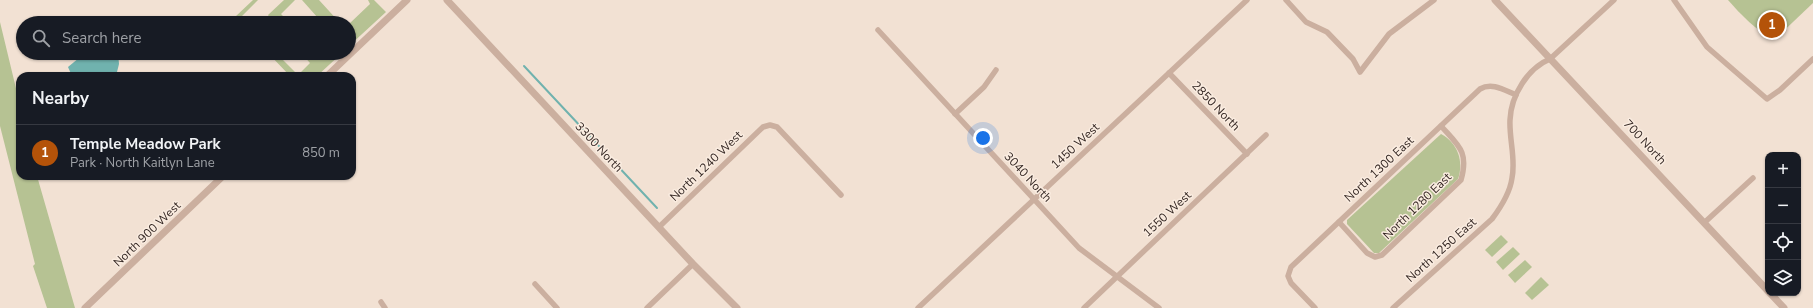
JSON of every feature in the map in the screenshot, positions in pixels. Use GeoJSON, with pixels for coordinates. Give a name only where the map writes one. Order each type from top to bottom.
{"type":"FeatureCollection","features":[{"type":"Feature","properties":{"kind":"street"},"geometry":{"type":"LineString","coordinates":[[356,49],[407,0]]}},
{"type":"Feature","properties":{"kind":"street","name":"3300 North"},"geometry":{"type":"LineString","coordinates":[[447,0],[693,264],[737,308]]}},
{"type":"Feature","properties":{"kind":"street","name":"1450 West"},"geometry":{"type":"LineString","coordinates":[[918,308],[1247,0]]}},
{"type":"Feature","properties":{"kind":"street"},"geometry":{"type":"LineString","coordinates":[[1286,0],[1306,22],[1327,32],[1353,59],[1360,72],[1390,34],[1434,0]]}},
{"type":"Feature","properties":{"kind":"street","name":"700 North"},"geometry":{"type":"LineString","coordinates":[[1495,0],[1705,222],[1765,288]]}},
{"type":"Feature","properties":{"kind":"street"},"geometry":{"type":"LineString","coordinates":[[1516,95],[1527,77],[1539,64],[1550,58],[1614,0]]}},
{"type":"Feature","properties":{"kind":"street"},"geometry":{"type":"LineString","coordinates":[[1674,0],[1707,47],[1767,99],[1813,58]]}},
{"type":"Feature","properties":{"kind":"street","name":"3040 North"},"geometry":{"type":"LineString","coordinates":[[878,30],[1033,200],[1079,248],[1159,308]]}},
{"type":"Feature","properties":{"kind":"street"},"geometry":{"type":"LineString","coordinates":[[332,72],[345,60]]}},
{"type":"Feature","properties":{"kind":"street"},"geometry":{"type":"LineString","coordinates":[[955,114],[984,87],[996,70]]}},
{"type":"Feature","properties":{"kind":"street","name":"2850 North"},"geometry":{"type":"LineString","coordinates":[[1169,73],[1247,154]]}},
{"type":"Feature","properties":{"kind":"street","name":"North 1300 East"},"geometry":{"type":"LineString","coordinates":[[1314,308],[1292,283],[1288,276],[1291,267],[1480,89],[1492,85],[1516,95]]}},
{"type":"Feature","properties":{"kind":"street","name":"North 1250 East"},"geometry":{"type":"LineString","coordinates":[[1393,308],[1492,219],[1502,206],[1512,178],[1510,119],[1516,95]]}},
{"type":"Feature","properties":{"kind":"street","name":"North 1240 West"},"geometry":{"type":"LineString","coordinates":[[659,226],[763,127],[770,125],[778,127],[841,195]]}},
{"type":"Feature","properties":{"kind":"street","name":"North 1280 East"},"geometry":{"type":"LineString","coordinates":[[1339,222],[1367,253],[1375,257],[1382,255],[1461,180],[1465,165],[1460,147],[1441,126]]}},
{"type":"Feature","properties":{"kind":"street","name":"1550 West"},"geometry":{"type":"LineString","coordinates":[[1084,308],[1266,135]]}},
{"type":"Feature","properties":{"kind":"street"},"geometry":{"type":"LineString","coordinates":[[1705,222],[1753,178]]}},
{"type":"Feature","properties":{"kind":"street","name":"North 900 West"},"geometry":{"type":"LineString","coordinates":[[85,308],[219,180]]}},
{"type":"Feature","properties":{"kind":"street"},"geometry":{"type":"LineString","coordinates":[[647,308],[693,264]]}},
{"type":"Feature","properties":{"kind":"street"},"geometry":{"type":"LineString","coordinates":[[535,284],[557,308]]}},
{"type":"Feature","properties":{"kind":"street"},"geometry":{"type":"LineString","coordinates":[[1773,296],[1784,308]]}},
{"type":"Feature","properties":{"kind":"street"},"geometry":{"type":"LineString","coordinates":[[381,302],[385,308]]}},
{"type":"Feature","properties":{"kind":"green space"},"geometry":{"type":"Polygon","coordinates":[[[253,0],[258,0],[242,16],[236,16],[253,0]]]}},
{"type":"Feature","properties":{"kind":"green space"},"geometry":{"type":"Polygon","coordinates":[[[284,0],[295,0],[281,14],[283,16],[268,15],[284,0]]]}},
{"type":"Feature","properties":{"kind":"green space"},"geometry":{"type":"Polygon","coordinates":[[[302,0],[319,0],[334,16],[316,16],[302,0]]]}},
{"type":"Feature","properties":{"kind":"green space"},"geometry":{"type":"Polygon","coordinates":[[[368,0],[374,0],[386,12],[356,40],[356,17],[370,4],[368,0]]]}},
{"type":"Feature","properties":{"kind":"green space"},"geometry":{"type":"Polygon","coordinates":[[[1728,0],[1813,0],[1813,3],[1774,40],[1749,22],[1728,0]]]}},
{"type":"Feature","properties":{"kind":"green space"},"geometry":{"type":"Polygon","coordinates":[[[0,22],[16,88],[16,180],[38,180],[75,308],[47,308],[33,266],[35,264],[0,126],[0,22]]]}},
{"type":"Feature","properties":{"kind":"green space"},"geometry":{"type":"Polygon","coordinates":[[[275,60],[283,60],[295,72],[286,72],[275,60]]]}},
{"type":"Feature","properties":{"kind":"green space"},"geometry":{"type":"Polygon","coordinates":[[[307,60],[334,60],[321,72],[301,72],[310,63],[307,60]]]}},
{"type":"Feature","properties":{"kind":"green space"},"geometry":{"type":"Polygon","coordinates":[[[1441,134],[1452,142],[1458,154],[1460,160],[1460,173],[1458,179],[1379,253],[1374,253],[1347,224],[1347,220],[1441,134]]]}},
{"type":"Feature","properties":{"kind":"green space"},"geometry":{"type":"Polygon","coordinates":[[[1501,235],[1508,242],[1492,257],[1485,250],[1501,235]]]}},
{"type":"Feature","properties":{"kind":"green space"},"geometry":{"type":"Polygon","coordinates":[[[1513,247],[1520,254],[1503,270],[1496,262],[1513,247]]]}},
{"type":"Feature","properties":{"kind":"green space"},"geometry":{"type":"Polygon","coordinates":[[[1525,260],[1532,267],[1515,283],[1508,275],[1525,260]]]}},
{"type":"Feature","properties":{"kind":"green space"},"geometry":{"type":"Polygon","coordinates":[[[1541,277],[1549,285],[1532,300],[1525,293],[1541,277]]]}},
{"type":"Feature","properties":{"kind":"water"},"geometry":{"type":"Polygon","coordinates":[[[76,60],[119,60],[117,72],[70,72],[68,67],[76,60]]]}},
{"type":"Feature","properties":{"kind":"waterway"},"geometry":{"type":"LineString","coordinates":[[524,66],[657,208]]}},
{"type":"Feature","properties":{"kind":"place","name":"Temple Meadow Park"},"geometry":{"type":"Point","coordinates":[1772,25]}}]}
